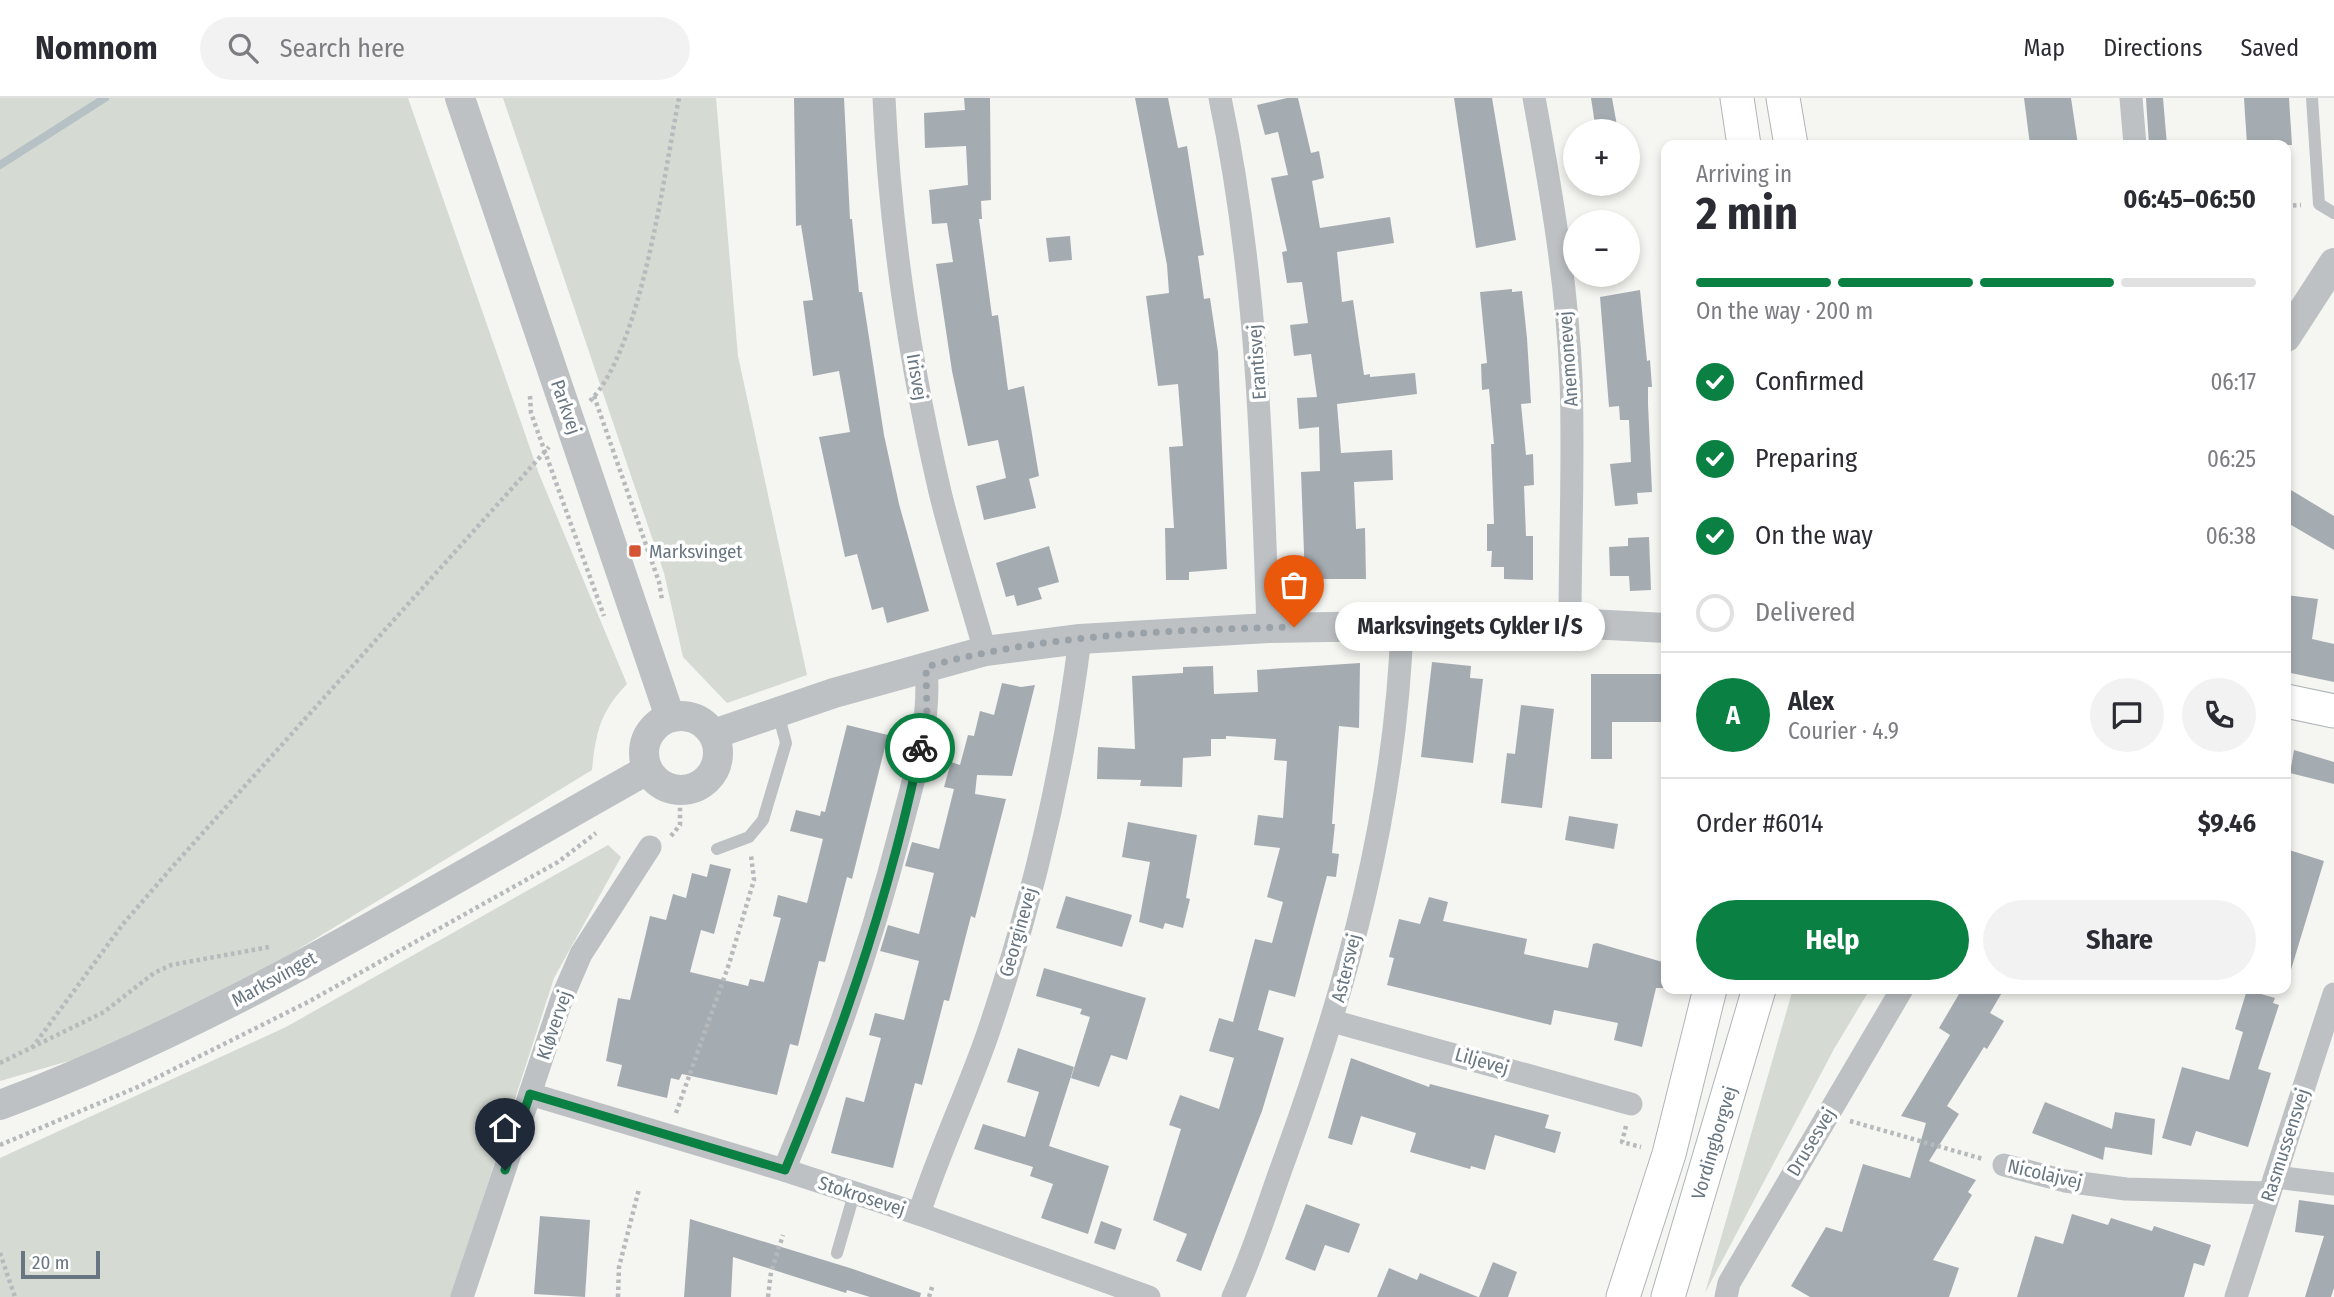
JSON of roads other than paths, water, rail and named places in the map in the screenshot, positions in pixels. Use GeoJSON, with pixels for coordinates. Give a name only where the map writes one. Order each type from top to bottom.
{"type":"FeatureCollection","features":[{"type":"Feature","properties":{"kind":"main road"},"geometry":{"type":"LineString","coordinates":[[1737,98],[1743,140]]}},
{"type":"Feature","properties":{"kind":"main road"},"geometry":{"type":"LineString","coordinates":[[1783,98],[1790,140]]}},
{"type":"Feature","properties":{"kind":"main road"},"geometry":{"type":"LineString","coordinates":[[2291,702],[2334,711]]}},
{"type":"Feature","properties":{"kind":"main road","name":"Vordingborgvej"},"geometry":{"type":"LineString","coordinates":[[1623,1297],[1669,1154],[1709,994]]}},
{"type":"Feature","properties":{"kind":"main road","name":"Vordingborgvej"},"geometry":{"type":"LineString","coordinates":[[1668,1297],[1758,994]]}},
{"type":"Feature","properties":{"kind":"street","name":"Parkvej"},"geometry":{"type":"LineString","coordinates":[[460,98],[670,717]]}},
{"type":"Feature","properties":{"kind":"street","name":"Irisvej"},"geometry":{"type":"LineString","coordinates":[[884,98],[894,229],[915,372],[941,493],[985,651]]}},
{"type":"Feature","properties":{"kind":"street","name":"Erantisvej"},"geometry":{"type":"LineString","coordinates":[[1220,98],[1235,177],[1254,320],[1263,468],[1268,628]]}},
{"type":"Feature","properties":{"kind":"street","name":"Anemonevej"},"geometry":{"type":"LineString","coordinates":[[1534,98],[1554,215],[1571,376],[1573,456],[1570,623]]}},
{"type":"Feature","properties":{"kind":"street"},"geometry":{"type":"LineString","coordinates":[[2131,98],[2135,140]]}},
{"type":"Feature","properties":{"kind":"street"},"geometry":{"type":"LineString","coordinates":[[2291,329],[2334,263]]}},
{"type":"Feature","properties":{"kind":"street"},"geometry":{"type":"LineString","coordinates":[[714,734],[778,712],[985,651],[1080,639],[1268,628],[1402,625],[1570,623],[1661,628]]}},
{"type":"Feature","properties":{"kind":"street","name":"Astersvej"},"geometry":{"type":"LineString","coordinates":[[1233,1297],[1332,1021],[1379,831],[1401,658],[1402,625]]}},
{"type":"Feature","properties":{"kind":"street","name":"Georginevej"},"geometry":{"type":"LineString","coordinates":[[919,1214],[966,1096],[1013,954],[1063,749],[1080,639]]}},
{"type":"Feature","properties":{"kind":"street"},"geometry":{"type":"LineString","coordinates":[[785,1170],[853,995],[885,890],[927,715],[926,667]]}},
{"type":"Feature","properties":{"kind":"street"},"geometry":{"type":"LineString","coordinates":[[691,716],[708,726],[714,734],[718,757],[710,777],[701,784],[680,790],[664,786],[647,770],[644,759],[646,737],[660,721],[670,717],[691,716]]}},
{"type":"Feature","properties":{"kind":"street","name":"Marksvinget"},"geometry":{"type":"LineString","coordinates":[[0,1105],[90,1072],[237,1000],[647,770]]}},
{"type":"Feature","properties":{"kind":"street","name":"Kløvervej"},"geometry":{"type":"LineString","coordinates":[[462,1297],[562,998],[581,954],[650,847]]}},
{"type":"Feature","properties":{"kind":"street","name":"Rasmussensvej"},"geometry":{"type":"LineString","coordinates":[[2236,1297],[2334,993]]}},
{"type":"Feature","properties":{"kind":"street","name":"Drusesvej"},"geometry":{"type":"LineString","coordinates":[[1726,1297],[1729,1283],[1899,994]]}},
{"type":"Feature","properties":{"kind":"street","name":"Liljevej"},"geometry":{"type":"LineString","coordinates":[[1332,1021],[1631,1104]]}},
{"type":"Feature","properties":{"kind":"street","name":"Stokrosevej"},"geometry":{"type":"LineString","coordinates":[[530,1094],[785,1170],[919,1214],[1149,1297]]}},
{"type":"Feature","properties":{"kind":"street","name":"Nicolajvej"},"geometry":{"type":"LineString","coordinates":[[2004,1165],[2065,1181],[2126,1189],[2334,1184]]}},
{"type":"Feature","properties":{"kind":"lane"},"geometry":{"type":"LineString","coordinates":[[2312,98],[2319,204],[2334,213]]}},
{"type":"Feature","properties":{"kind":"lane"},"geometry":{"type":"LineString","coordinates":[[717,849],[749,837],[763,820],[786,743],[778,712]]}},
{"type":"Feature","properties":{"kind":"lane"},"geometry":{"type":"LineString","coordinates":[[837,1253],[854,1194]]}},
{"type":"Feature","properties":{"kind":"waterway"},"geometry":{"type":"LineString","coordinates":[[0,165],[105,98]]}},
{"type":"Feature","properties":{"kind":"place","name":"Marksvinget"},"geometry":{"type":"Point","coordinates":[635,551]}},
{"type":"Feature","properties":{"kind":"place","name":"Marksvingets Cykler I/S"},"geometry":{"type":"Point","coordinates":[1294,627]}}]}
